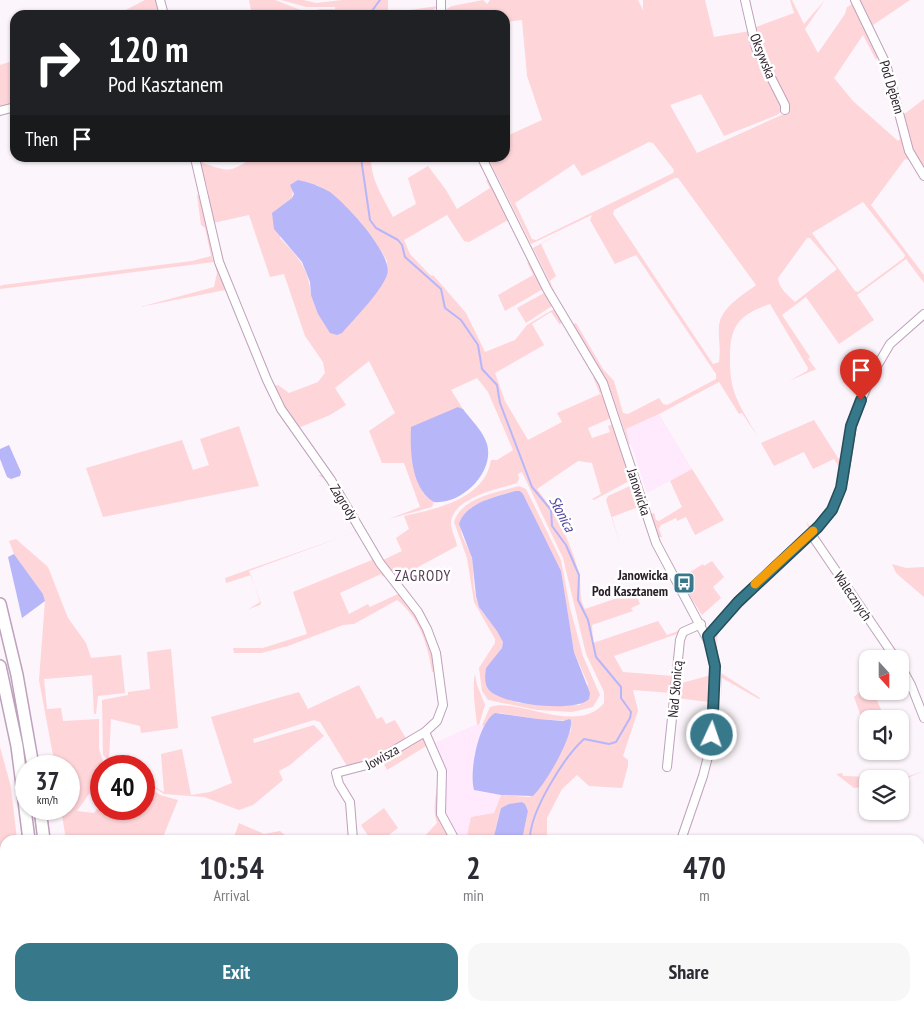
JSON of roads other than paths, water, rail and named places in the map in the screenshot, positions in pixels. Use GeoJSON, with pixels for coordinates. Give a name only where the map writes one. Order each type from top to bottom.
{"type":"FeatureCollection","features":[{"type":"Feature","properties":{"kind":"highway"},"geometry":{"type":"LineString","coordinates":[[0,604],[17,675],[31,755]]}},
{"type":"Feature","properties":{"kind":"highway"},"geometry":{"type":"LineString","coordinates":[[0,666],[16,746],[28,835]]}},
{"type":"Feature","properties":{"kind":"highway"},"geometry":{"type":"LineString","coordinates":[[41,820],[43,835]]}},
{"type":"Feature","properties":{"kind":"street","name":"Oksywska"},"geometry":{"type":"LineString","coordinates":[[745,0],[756,48],[785,105],[785,110]]}},
{"type":"Feature","properties":{"kind":"street","name":"Pod Dębem"},"geometry":{"type":"LineString","coordinates":[[854,0],[886,64],[909,152],[924,176]]}},
{"type":"Feature","properties":{"kind":"street","name":"Zagrody"},"geometry":{"type":"LineString","coordinates":[[197,162],[219,262],[267,380],[281,409],[331,480],[380,563],[418,612],[431,638],[436,653],[443,705],[440,717],[426,732]]}},
{"type":"Feature","properties":{"kind":"street","name":"Janowicka"},"geometry":{"type":"LineString","coordinates":[[484,162],[544,284],[603,383],[656,543],[671,574],[708,636],[715,666],[711,745],[705,771],[682,835]]}},
{"type":"Feature","properties":{"kind":"street"},"geometry":{"type":"LineString","coordinates":[[708,636],[770,569],[811,534],[827,516],[839,495],[853,419],[876,366],[897,336],[924,314]]}},
{"type":"Feature","properties":{"kind":"street","name":"Walecznych"},"geometry":{"type":"LineString","coordinates":[[811,534],[890,650]]}},
{"type":"Feature","properties":{"kind":"street","name":"Nad Słonicą"},"geometry":{"type":"LineString","coordinates":[[668,767],[680,640],[683,632],[701,624]]}},
{"type":"Feature","properties":{"kind":"street"},"geometry":{"type":"LineString","coordinates":[[909,681],[924,718]]}},
{"type":"Feature","properties":{"kind":"street","name":"Jowisza"},"geometry":{"type":"LineString","coordinates":[[353,835],[350,802],[337,781],[336,773],[368,766],[426,732]]}},
{"type":"Feature","properties":{"kind":"street"},"geometry":{"type":"LineString","coordinates":[[426,732],[442,771],[441,814],[452,835]]}},
{"type":"Feature","properties":{"kind":"water"},"geometry":{"type":"Polygon","coordinates":[[[298,180],[322,188],[337,198],[367,230],[383,255],[387,266],[387,275],[379,289],[342,333],[337,335],[330,333],[318,314],[311,295],[310,282],[302,262],[274,229],[272,213],[292,198],[294,194],[290,185],[298,180]]]}},
{"type":"Feature","properties":{"kind":"water"},"geometry":{"type":"Polygon","coordinates":[[[458,407],[463,409],[485,439],[488,455],[486,466],[474,485],[465,493],[444,502],[434,502],[426,496],[416,479],[412,458],[411,427],[458,407]]]}},
{"type":"Feature","properties":{"kind":"water"},"geometry":{"type":"Polygon","coordinates":[[[9,445],[21,472],[20,476],[11,479],[7,477],[0,459],[0,449],[9,445]]]}},
{"type":"Feature","properties":{"kind":"water"},"geometry":{"type":"Polygon","coordinates":[[[520,491],[523,494],[561,571],[574,652],[590,693],[589,699],[582,703],[570,706],[555,706],[523,703],[496,695],[486,685],[486,668],[502,648],[503,642],[479,607],[472,558],[459,524],[468,510],[475,505],[520,491]]]}},
{"type":"Feature","properties":{"kind":"water"},"geometry":{"type":"Polygon","coordinates":[[[14,554],[43,594],[45,601],[22,618],[8,557],[14,554]]]}},
{"type":"Feature","properties":{"kind":"water"},"geometry":{"type":"Polygon","coordinates":[[[495,713],[563,721],[570,719],[571,721],[568,738],[563,749],[544,782],[533,796],[501,795],[474,790],[473,772],[476,748],[484,727],[489,718],[495,713]]]}},
{"type":"Feature","properties":{"kind":"water"},"geometry":{"type":"Polygon","coordinates":[[[522,802],[525,804],[528,811],[523,835],[494,835],[501,808],[509,804],[522,802]]]}},
{"type":"Feature","properties":{"kind":"waterway","name":"Słonica"},"geometry":{"type":"LineString","coordinates":[[373,10],[380,0]]}},
{"type":"Feature","properties":{"kind":"waterway","name":"Słonica"},"geometry":{"type":"LineString","coordinates":[[362,162],[370,220],[376,228],[398,240],[402,245],[405,257],[441,289],[445,308],[461,320],[478,345],[482,369],[497,385],[500,403],[532,487],[551,510],[552,526],[566,545],[579,575],[578,600],[588,620],[596,657],[621,687],[621,698],[631,712],[630,718],[616,742],[609,744],[584,739],[576,747],[558,772],[541,801],[535,815],[530,835]]}},
{"type":"Feature","properties":{"kind":"place","name":"Janowicka Pod Kasztanem"},"geometry":{"type":"Point","coordinates":[684,583]}},
{"type":"Feature","properties":{"kind":"district","name":"ZAGRODY"},"geometry":{"type":"Point","coordinates":[423,576]}}]}
